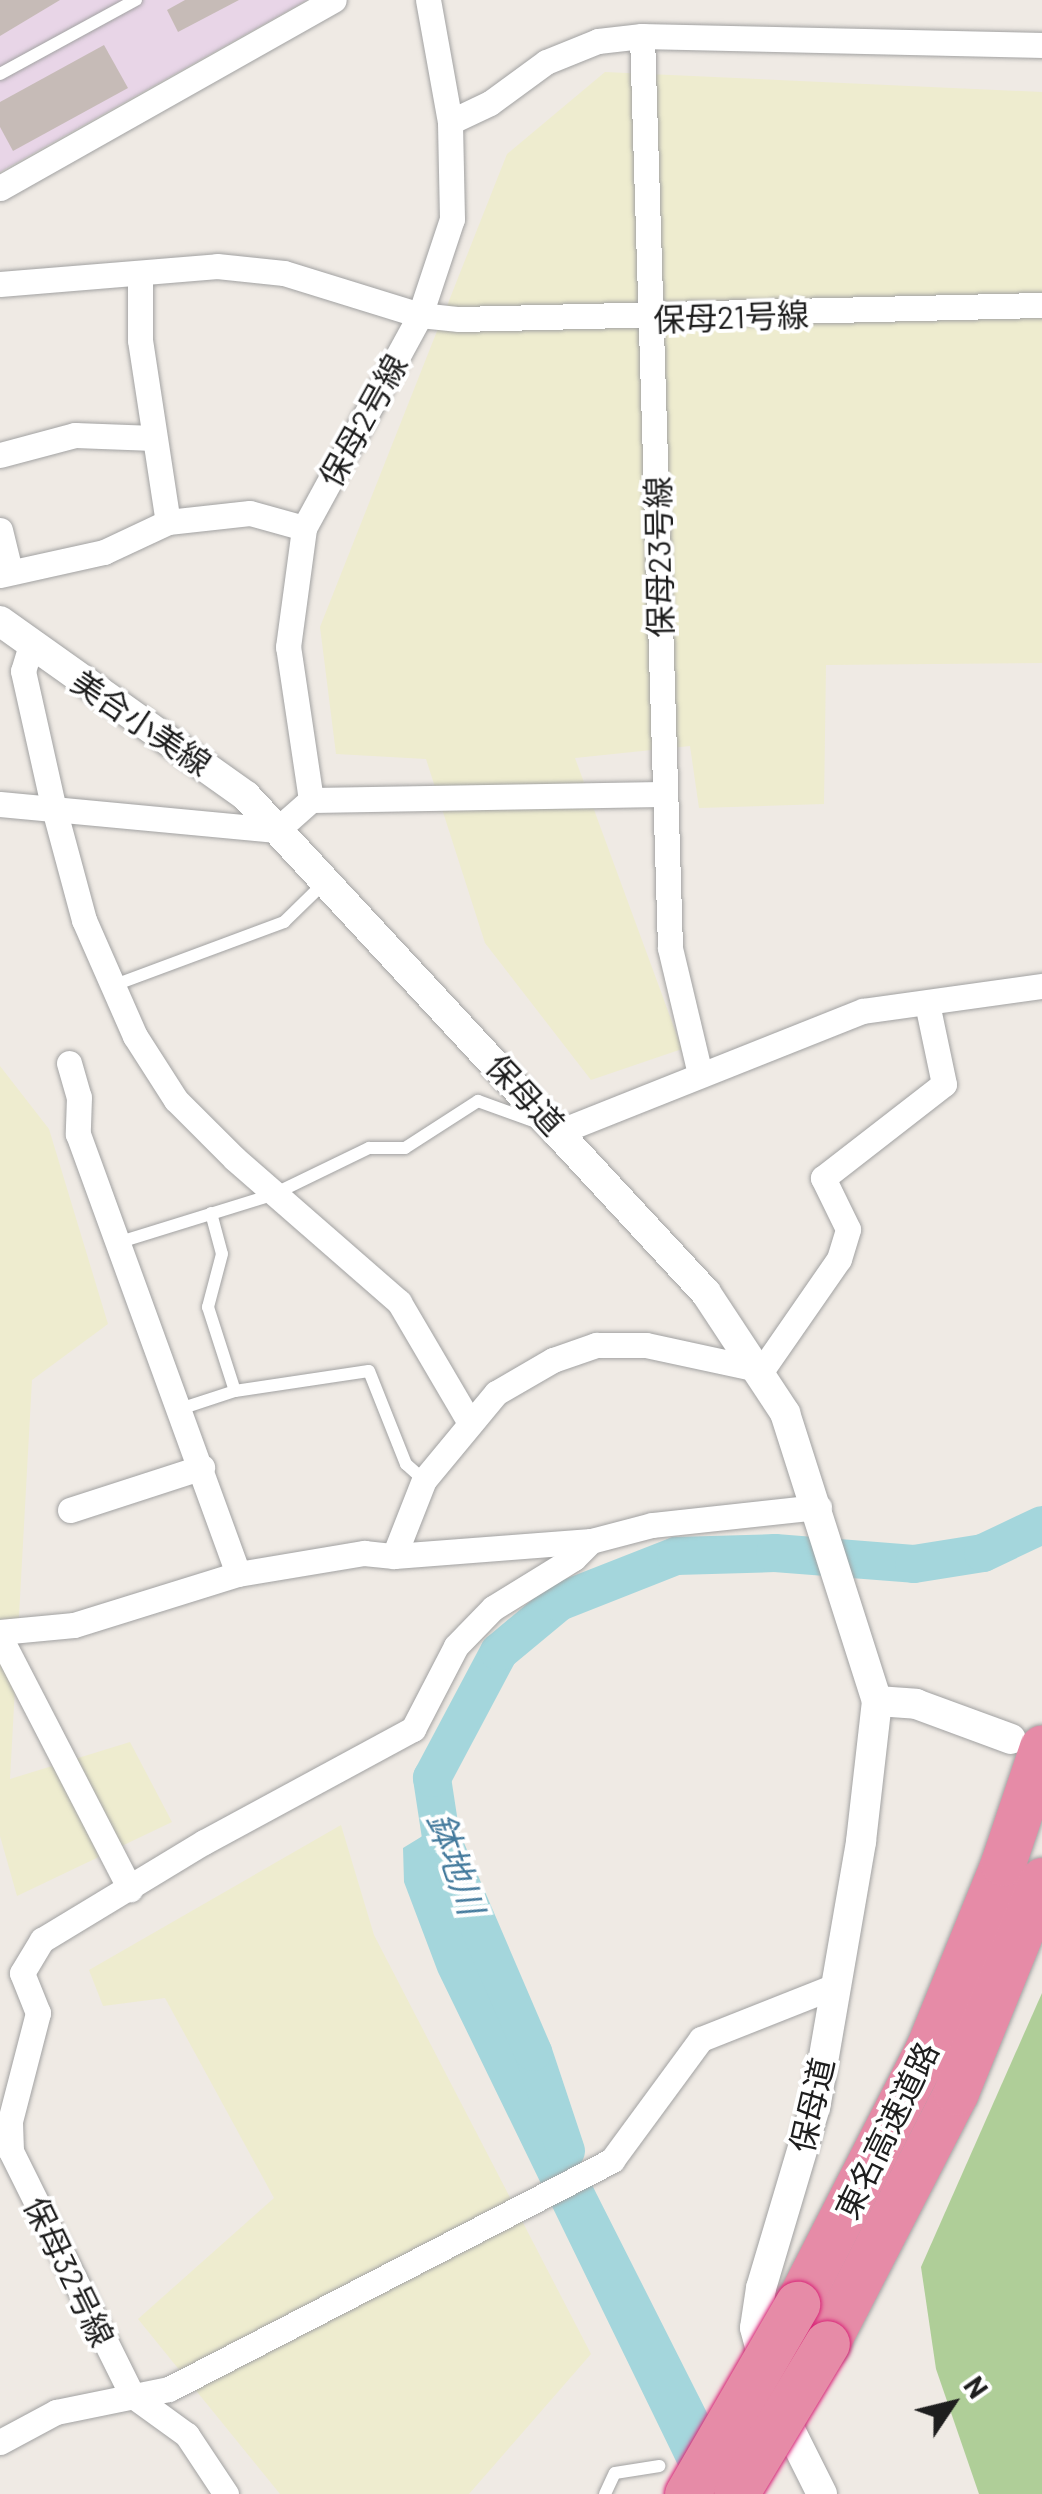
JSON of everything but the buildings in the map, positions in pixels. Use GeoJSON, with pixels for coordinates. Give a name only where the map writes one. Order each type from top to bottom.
{"type":"FeatureCollection","features":[{"type":"Feature","properties":{"kind":"highway","name":"東名高速道路"},"geometry":{"type":"LineString","coordinates":[[673,2480],[797,2304],[928,2048],[1003,1864],[1026,1743]]}},
{"type":"Feature","properties":{"kind":"highway","name":"東名高速道路"},"geometry":{"type":"LineString","coordinates":[[736,2494],[827,2343],[956,2092],[1042,1880]]}},
{"type":"Feature","properties":{"kind":"street"},"geometry":{"type":"LineString","coordinates":[[0,188],[334,0]]}},
{"type":"Feature","properties":{"kind":"street","name":"保母2号線"},"geometry":{"type":"LineString","coordinates":[[311,800],[288,647],[304,528],[420,315],[452,219],[450,122],[428,0]]}},
{"type":"Feature","properties":{"kind":"street"},"geometry":{"type":"LineString","coordinates":[[450,122],[490,104],[546,62],[598,41],[642,36],[1042,46]]}},
{"type":"Feature","properties":{"kind":"street","name":"保母23号線"},"geometry":{"type":"LineString","coordinates":[[642,36],[670,948],[700,1074]]}},
{"type":"Feature","properties":{"kind":"street","name":"保母21号線"},"geometry":{"type":"LineString","coordinates":[[0,284],[59,275],[140,276],[217,266],[284,273],[420,315],[653,319],[1042,304]]}},
{"type":"Feature","properties":{"kind":"street"},"geometry":{"type":"LineString","coordinates":[[140,276],[140,340],[168,522]]}},
{"type":"Feature","properties":{"kind":"street"},"geometry":{"type":"LineString","coordinates":[[0,455],[75,436],[154,438]]}},
{"type":"Feature","properties":{"kind":"street"},"geometry":{"type":"LineString","coordinates":[[0,530],[5,573],[104,552],[168,522],[250,513],[304,528]]}},
{"type":"Feature","properties":{"kind":"street","name":"美合小美線"},"geometry":{"type":"LineString","coordinates":[[0,622],[203,761],[277,830]]}},
{"type":"Feature","properties":{"kind":"street"},"geometry":{"type":"LineString","coordinates":[[31,646],[23,671],[53,805],[110,987],[176,1100],[272,1195],[318,1226],[400,1302],[470,1423]]}},
{"type":"Feature","properties":{"kind":"street"},"geometry":{"type":"LineString","coordinates":[[0,804],[53,805],[87,815],[277,830],[311,800],[663,794]]}},
{"type":"Feature","properties":{"kind":"street","name":"保母道"},"geometry":{"type":"LineString","coordinates":[[277,830],[561,1132],[706,1293],[762,1370],[822,1518],[877,1702],[815,2108],[761,2288],[755,2328],[774,2398],[822,2494]]}},
{"type":"Feature","properties":{"kind":"street"},"geometry":{"type":"LineString","coordinates":[[561,1132],[864,1011],[1042,986]]}},
{"type":"Feature","properties":{"kind":"street"},"geometry":{"type":"LineString","coordinates":[[394,1556],[424,1480],[470,1423],[496,1393],[553,1360],[596,1346],[681,1350],[762,1370],[838,1259],[848,1229],[823,1178],[944,1084],[927,1003]]}},
{"type":"Feature","properties":{"kind":"street"},"geometry":{"type":"LineString","coordinates":[[68,1063],[79,1097],[78,1134],[114,1244],[182,1408],[238,1574]]}},
{"type":"Feature","properties":{"kind":"street"},"geometry":{"type":"LineString","coordinates":[[70,1510],[202,1467]]}},
{"type":"Feature","properties":{"kind":"street"},"geometry":{"type":"LineString","coordinates":[[591,1540],[493,1608],[456,1646],[413,1729],[130,1889],[0,1635],[74,1624],[238,1574],[364,1553],[394,1556],[591,1540],[652,1525],[822,1518]]}},
{"type":"Feature","properties":{"kind":"street"},"geometry":{"type":"LineString","coordinates":[[877,1702],[916,1704],[1026,1743]]}},
{"type":"Feature","properties":{"kind":"street","name":"保母32号線"},"geometry":{"type":"LineString","coordinates":[[130,1889],[42,1940],[22,1973],[38,2013],[10,2121],[10,2152],[132,2395]]}},
{"type":"Feature","properties":{"kind":"street"},"geometry":{"type":"LineString","coordinates":[[0,2442],[56,2412],[169,2389],[612,2160],[701,2039],[835,1986]]}},
{"type":"Feature","properties":{"kind":"street"},"geometry":{"type":"LineString","coordinates":[[132,2395],[187,2435],[226,2494]]}},
{"type":"Feature","properties":{"kind":"lane"},"geometry":{"type":"LineString","coordinates":[[0,74],[136,0]]}},
{"type":"Feature","properties":{"kind":"lane"},"geometry":{"type":"LineString","coordinates":[[110,987],[284,922],[324,883]]}},
{"type":"Feature","properties":{"kind":"lane"},"geometry":{"type":"LineString","coordinates":[[114,1244],[272,1195],[369,1148],[405,1148],[478,1101],[561,1132]]}},
{"type":"Feature","properties":{"kind":"lane"},"geometry":{"type":"LineString","coordinates":[[211,1213],[222,1254],[208,1307],[234,1391]]}},
{"type":"Feature","properties":{"kind":"lane"},"geometry":{"type":"LineString","coordinates":[[182,1408],[234,1391],[369,1370],[406,1464],[424,1480]]}},
{"type":"Feature","properties":{"kind":"lane"},"geometry":{"type":"LineString","coordinates":[[605,2494],[615,2473],[673,2480]]}},
{"type":"Feature","properties":{"kind":"shaded area"},"geometry":{"type":"Polygon","coordinates":[[[0,0],[307,0],[0,172],[0,0]]]}},
{"type":"Feature","properties":{"kind":"shaded area"},"geometry":{"type":"Polygon","coordinates":[[[605,72],[1042,92],[1042,663],[826,665],[824,804],[699,808],[690,746],[575,758],[682,1049],[591,1080],[485,943],[426,759],[336,754],[320,627],[507,154],[605,72]]]}},
{"type":"Feature","properties":{"kind":"shaded area"},"geometry":{"type":"Polygon","coordinates":[[[0,1066],[49,1129],[108,1324],[32,1380],[10,1779],[130,1742],[172,1822],[17,1896],[0,1836],[0,1066]]]}},
{"type":"Feature","properties":{"kind":"shaded area"},"geometry":{"type":"Polygon","coordinates":[[[341,1825],[374,1935],[591,2354],[469,2494],[280,2494],[138,2319],[274,2198],[165,1998],[103,2006],[89,1970],[341,1825]]]}},
{"type":"Feature","properties":{"kind":"green space"},"geometry":{"type":"Polygon","coordinates":[[[1042,1993],[1042,2494],[979,2494],[936,2369],[921,2267],[1042,1993]]]}},
{"type":"Feature","properties":{"kind":"water"},"geometry":{"type":"Polygon","coordinates":[[[447,1821],[480,1963],[748,2494],[692,2494],[438,1972],[404,1882],[403,1848],[447,1821]]]}},
{"type":"Feature","properties":{"kind":"waterway","name":"鉢地川"},"geometry":{"type":"LineString","coordinates":[[566,2151],[533,2052],[441,1837],[432,1778],[499,1652],[559,1602],[676,1556],[775,1553],[914,1564],[983,1553],[1042,1525]]}}]}
